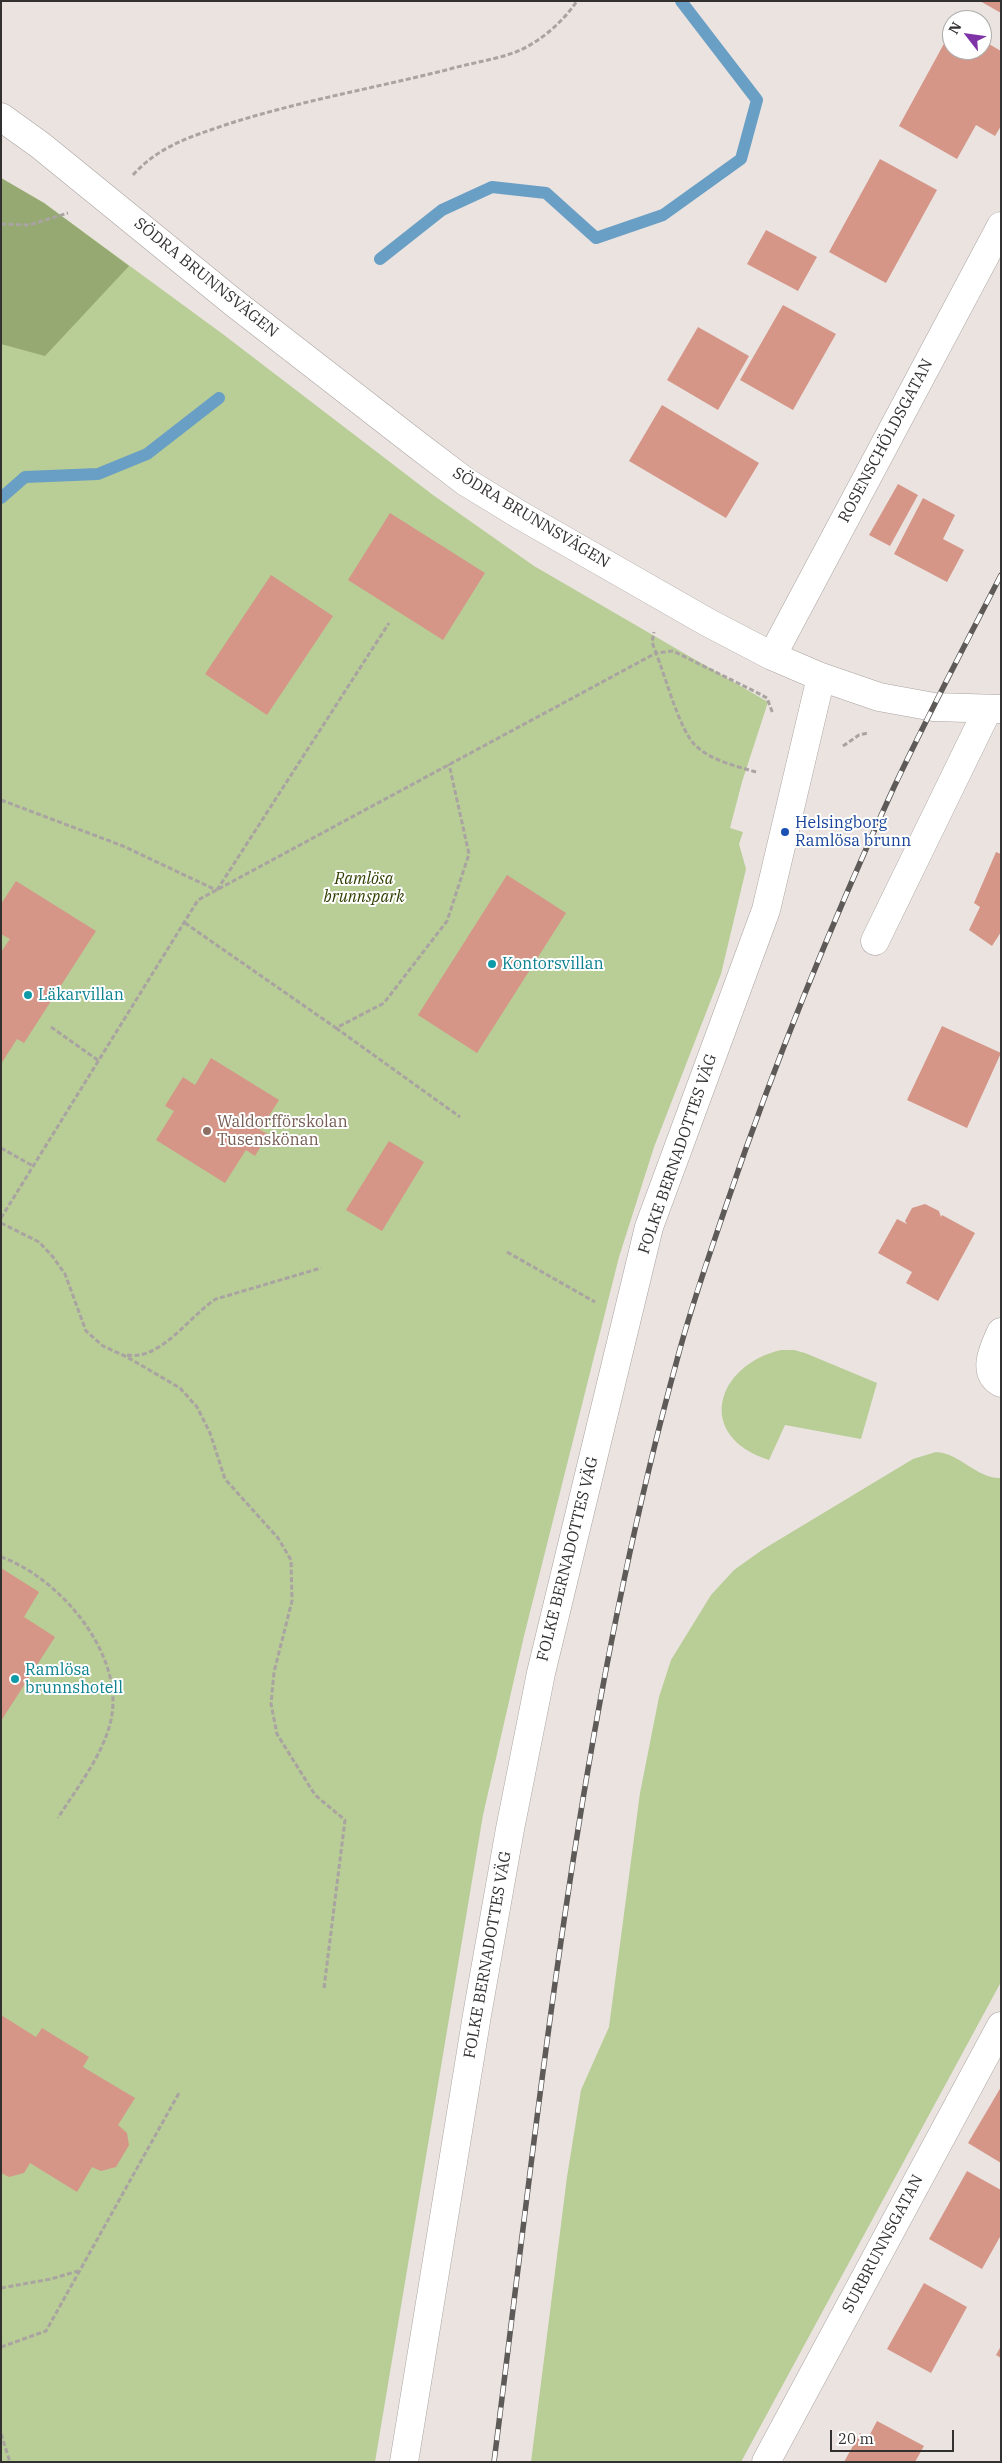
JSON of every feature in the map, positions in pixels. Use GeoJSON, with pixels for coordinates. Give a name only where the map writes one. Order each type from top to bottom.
{"type":"FeatureCollection","features":[{"type":"Feature","properties":{"kind":"street","name":"SÖDRA BRUNNSVÄGEN"},"geometry":{"type":"LineString","coordinates":[[1,117],[40,145],[233,302],[466,482],[707,622],[772,656],[821,677],[879,697],[934,707],[994,709]]}},
{"type":"Feature","properties":{"kind":"street","name":"ROSENSCHÖLDSGATAN"},"geometry":{"type":"LineString","coordinates":[[772,656],[1001,226]]}},
{"type":"Feature","properties":{"kind":"street","name":"FOLKE BERNADOTTES VÄG"},"geometry":{"type":"LineString","coordinates":[[404,2462],[477,2015],[510,1829],[541,1673],[649,1227],[766,910],[821,677]]}},
{"type":"Feature","properties":{"kind":"street"},"geometry":{"type":"LineString","coordinates":[[875,941],[994,709]]}},
{"type":"Feature","properties":{"kind":"street"},"geometry":{"type":"LineString","coordinates":[[1001,1332],[990,1364],[993,1378],[1001,1383]]}},
{"type":"Feature","properties":{"kind":"street","name":"SURBRUNNSGATAN"},"geometry":{"type":"LineString","coordinates":[[766,2462],[1001,2026]]}},
{"type":"Feature","properties":{"kind":"path"},"geometry":{"type":"LineString","coordinates":[[1,224],[29,224],[109,201],[144,162],[162,149],[182,140],[265,112],[378,87],[514,52],[554,27],[577,1]]}},
{"type":"Feature","properties":{"kind":"path"},"geometry":{"type":"LineString","coordinates":[[217,890],[389,623]]}},
{"type":"Feature","properties":{"kind":"path"},"geometry":{"type":"LineString","coordinates":[[654,628],[652,642],[684,728],[695,746],[712,758],[756,772]]}},
{"type":"Feature","properties":{"kind":"path"},"geometry":{"type":"LineString","coordinates":[[1,1218],[198,900],[656,653],[673,651],[767,698],[773,711],[774,721]]}},
{"type":"Feature","properties":{"kind":"path"},"geometry":{"type":"LineString","coordinates":[[839,750],[859,735],[872,732]]}},
{"type":"Feature","properties":{"kind":"path"},"geometry":{"type":"LineString","coordinates":[[336,1028],[384,1003],[447,921],[469,854],[449,764]]}},
{"type":"Feature","properties":{"kind":"path"},"geometry":{"type":"LineString","coordinates":[[1,800],[123,846],[217,890]]}},
{"type":"Feature","properties":{"kind":"path"},"geometry":{"type":"LineString","coordinates":[[184,923],[336,1028],[460,1117]]}},
{"type":"Feature","properties":{"kind":"path"},"geometry":{"type":"LineString","coordinates":[[51,1027],[99,1061]]}},
{"type":"Feature","properties":{"kind":"path"},"geometry":{"type":"LineString","coordinates":[[1,1148],[33,1166]]}},
{"type":"Feature","properties":{"kind":"path"},"geometry":{"type":"LineString","coordinates":[[1,1222],[39,1242],[53,1257],[65,1274],[86,1331],[103,1346],[121,1354],[180,1388],[197,1407],[210,1434],[225,1479],[278,1538],[291,1560],[292,1600],[276,1663],[271,1704],[277,1734],[315,1795],[345,1820],[324,1988]]}},
{"type":"Feature","properties":{"kind":"path"},"geometry":{"type":"LineString","coordinates":[[507,1252],[626,1320]]}},
{"type":"Feature","properties":{"kind":"path"},"geometry":{"type":"LineString","coordinates":[[121,1354],[135,1357],[151,1352],[189,1323],[216,1299],[321,1268]]}},
{"type":"Feature","properties":{"kind":"path"},"geometry":{"type":"LineString","coordinates":[[1,1558],[27,1569],[50,1585],[66,1601],[89,1631],[109,1673],[112,1692],[110,1724],[93,1762],[58,1818]]}},
{"type":"Feature","properties":{"kind":"path"},"geometry":{"type":"LineString","coordinates":[[1,2347],[46,2331],[179,2094]]}},
{"type":"Feature","properties":{"kind":"path"},"geometry":{"type":"LineString","coordinates":[[1,2288],[51,2279],[79,2271]]}},
{"type":"Feature","properties":{"kind":"path"},"geometry":{"type":"LineString","coordinates":[[1,2434],[10,2462]]}},
{"type":"Feature","properties":{"kind":"green space","name":"Ramlösa brunnspark"},"geometry":{"type":"Polygon","coordinates":[[[1,178],[44,203],[224,335],[433,495],[534,566],[768,702],[742,782],[730,828],[743,832],[739,844],[746,869],[721,974],[654,1147],[619,1257],[524,1636],[483,1815],[375,2462],[1,2462],[1,178]]]}},
{"type":"Feature","properties":{"kind":"green space"},"geometry":{"type":"Polygon","coordinates":[[[1,178],[44,203],[129,266],[45,356],[1,344],[1,178]]]}},
{"type":"Feature","properties":{"kind":"green space"},"geometry":{"type":"Polygon","coordinates":[[[781,1350],[794,1350],[805,1353],[877,1383],[861,1439],[785,1425],[769,1460],[745,1449],[730,1435],[723,1419],[722,1402],[729,1385],[741,1370],[759,1358],[781,1350]]]}},
{"type":"Feature","properties":{"kind":"green space"},"geometry":{"type":"Polygon","coordinates":[[[936,1452],[945,1453],[984,1475],[1001,1478],[1001,1982],[741,2462],[531,2462],[567,2177],[581,2090],[609,2027],[640,1793],[659,1697],[671,1660],[711,1595],[734,1570],[762,1550],[913,1459],[936,1452]]]}},
{"type":"Feature","properties":{"kind":"building"},"geometry":{"type":"Polygon","coordinates":[[[980,1],[1001,1],[1001,13],[980,1]]]}},
{"type":"Feature","properties":{"kind":"building"},"geometry":{"type":"Polygon","coordinates":[[[992,46],[1001,51],[1001,126],[995,136],[976,125],[957,159],[899,126],[942,47],[942,60],[992,60],[992,46]]]}},
{"type":"Feature","properties":{"kind":"building"},"geometry":{"type":"Polygon","coordinates":[[[880,159],[937,190],[886,283],[829,252],[880,159]]]}},
{"type":"Feature","properties":{"kind":"building"},"geometry":{"type":"Polygon","coordinates":[[[766,230],[817,257],[798,291],[747,264],[766,230]]]}},
{"type":"Feature","properties":{"kind":"building"},"geometry":{"type":"Polygon","coordinates":[[[783,305],[836,334],[793,410],[740,380],[783,305]]]}},
{"type":"Feature","properties":{"kind":"building"},"geometry":{"type":"Polygon","coordinates":[[[698,327],[749,356],[718,410],[667,380],[698,327]]]}},
{"type":"Feature","properties":{"kind":"building"},"geometry":{"type":"Polygon","coordinates":[[[662,405],[759,463],[726,518],[629,461],[662,405]]]}},
{"type":"Feature","properties":{"kind":"building"},"geometry":{"type":"Polygon","coordinates":[[[898,484],[918,495],[890,546],[869,535],[898,484]]]}},
{"type":"Feature","properties":{"kind":"building"},"geometry":{"type":"Polygon","coordinates":[[[923,498],[955,515],[943,539],[964,550],[947,582],[894,554],[923,498]]]}},
{"type":"Feature","properties":{"kind":"building"},"geometry":{"type":"Polygon","coordinates":[[[390,513],[485,573],[443,640],[348,580],[390,513]]]}},
{"type":"Feature","properties":{"kind":"building"},"geometry":{"type":"Polygon","coordinates":[[[271,575],[333,616],[267,715],[205,674],[271,575]]]}},
{"type":"Feature","properties":{"kind":"building"},"geometry":{"type":"Polygon","coordinates":[[[996,852],[1001,854],[1001,932],[992,946],[969,930],[980,907],[974,903],[996,852]]]}},
{"type":"Feature","properties":{"kind":"building","name":"Kontorsvillan"},"geometry":{"type":"Polygon","coordinates":[[[507,875],[566,913],[477,1053],[418,1015],[507,875]]]}},
{"type":"Feature","properties":{"kind":"building","name":"Läkarvillan"},"geometry":{"type":"Polygon","coordinates":[[[16,881],[96,931],[24,1043],[17,1039],[1,1064],[1,952],[10,939],[1,934],[1,904],[16,881]]]}},
{"type":"Feature","properties":{"kind":"building"},"geometry":{"type":"Polygon","coordinates":[[[942,1026],[1001,1053],[967,1128],[907,1100],[942,1026]]]}},
{"type":"Feature","properties":{"kind":"building"},"geometry":{"type":"Polygon","coordinates":[[[211,1058],[279,1100],[260,1130],[268,1134],[255,1156],[246,1150],[225,1183],[156,1140],[174,1111],[165,1106],[183,1077],[195,1085],[211,1058]]]}},
{"type":"Feature","properties":{"kind":"building"},"geometry":{"type":"Polygon","coordinates":[[[389,1141],[424,1162],[382,1231],[346,1210],[389,1141]]]}},
{"type":"Feature","properties":{"kind":"building"},"geometry":{"type":"Polygon","coordinates":[[[925,1204],[939,1211],[941,1217],[942,1215],[975,1233],[938,1301],[906,1283],[912,1272],[878,1253],[897,1219],[907,1224],[905,1221],[912,1208],[925,1204]]]}},
{"type":"Feature","properties":{"kind":"building","name":"Ramlösa brunnshotell"},"geometry":{"type":"Polygon","coordinates":[[[1,1568],[39,1592],[24,1617],[55,1637],[1,1721],[1,1568]]]}},
{"type":"Feature","properties":{"kind":"building"},"geometry":{"type":"Polygon","coordinates":[[[1,2015],[36,2037],[42,2028],[89,2057],[83,2067],[135,2098],[118,2125],[127,2133],[129,2145],[116,2167],[101,2171],[92,2167],[77,2192],[30,2163],[24,2173],[9,2177],[1,2173],[1,2015]]]}},
{"type":"Feature","properties":{"kind":"building"},"geometry":{"type":"Polygon","coordinates":[[[1001,2087],[1001,2163],[968,2143],[1001,2087]]]}},
{"type":"Feature","properties":{"kind":"building"},"geometry":{"type":"Polygon","coordinates":[[[967,2171],[1001,2190],[1001,2235],[982,2269],[929,2239],[967,2171]]]}},
{"type":"Feature","properties":{"kind":"building"},"geometry":{"type":"Polygon","coordinates":[[[924,2283],[967,2307],[931,2373],[887,2349],[924,2283]]]}},
{"type":"Feature","properties":{"kind":"building"},"geometry":{"type":"Polygon","coordinates":[[[1001,2346],[1001,2358],[996,2355],[1001,2346]]]}},
{"type":"Feature","properties":{"kind":"building"},"geometry":{"type":"Polygon","coordinates":[[[877,2421],[924,2446],[915,2462],[844,2462],[860,2433],[868,2438],[877,2421]]]}},
{"type":"Feature","properties":{"kind":"waterway"},"geometry":{"type":"LineString","coordinates":[[380,259],[442,210],[492,187],[546,193],[596,238],[663,215],[741,159],[757,100],[681,1]]}},
{"type":"Feature","properties":{"kind":"waterway"},"geometry":{"type":"LineString","coordinates":[[1,498],[25,477],[98,474],[147,454],[219,398]]}},
{"type":"Feature","properties":{"kind":"railway"},"geometry":{"type":"LineString","coordinates":[[494,2462],[546,2046],[588,1769],[613,1632],[643,1496],[677,1360],[688,1320],[746,1147],[785,1043],[827,940],[894,787],[1001,575]]}},
{"type":"Feature","properties":{"kind":"place","name":"Helsingborg Ramlösa brunn"},"geometry":{"type":"Point","coordinates":[785,832]}},
{"type":"Feature","properties":{"kind":"place","name":"Kontorsvillan"},"geometry":{"type":"Point","coordinates":[492,964]}},
{"type":"Feature","properties":{"kind":"place","name":"Läkarvillan"},"geometry":{"type":"Point","coordinates":[28,995]}},
{"type":"Feature","properties":{"kind":"place","name":"Waldorfförskolan Tusenskönan"},"geometry":{"type":"Point","coordinates":[207,1131]}},
{"type":"Feature","properties":{"kind":"place","name":"Ramlösa brunnshotell"},"geometry":{"type":"Point","coordinates":[15,1679]}}]}
